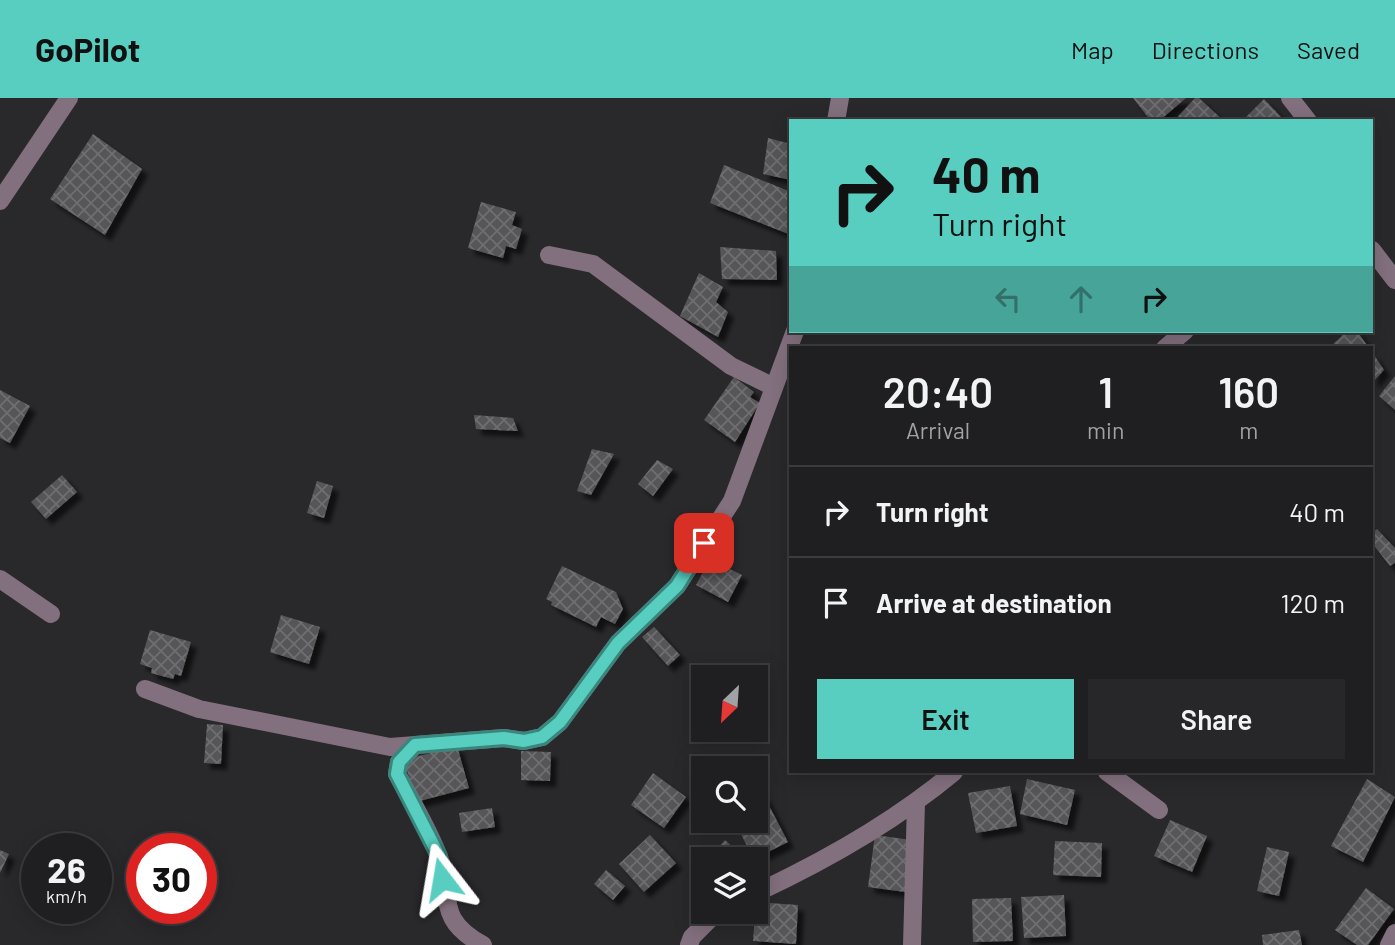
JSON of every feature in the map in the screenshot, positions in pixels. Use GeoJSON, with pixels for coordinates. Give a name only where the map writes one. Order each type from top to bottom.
{"type":"FeatureCollection","features":[{"type":"Feature","properties":{"kind":"street"},"geometry":{"type":"LineString","coordinates":[[0,201],[69,98]]}},
{"type":"Feature","properties":{"kind":"street"},"geometry":{"type":"LineString","coordinates":[[836,119],[840,98]]}},
{"type":"Feature","properties":{"kind":"street"},"geometry":{"type":"LineString","coordinates":[[1290,98],[1306,119]]}},
{"type":"Feature","properties":{"kind":"street"},"geometry":{"type":"LineString","coordinates":[[1373,251],[1395,280]]}},
{"type":"Feature","properties":{"kind":"street"},"geometry":{"type":"LineString","coordinates":[[549,256],[593,264],[730,366],[774,387]]}},
{"type":"Feature","properties":{"kind":"street"},"geometry":{"type":"LineString","coordinates":[[1167,346],[1183,333]]}},
{"type":"Feature","properties":{"kind":"street"},"geometry":{"type":"LineString","coordinates":[[145,689],[198,709],[240,719],[390,747],[504,738],[524,741],[542,737],[560,722],[618,643],[677,586],[732,501],[789,347]]}},
{"type":"Feature","properties":{"kind":"street"},"geometry":{"type":"LineString","coordinates":[[0,579],[51,614]]}},
{"type":"Feature","properties":{"kind":"street"},"geometry":{"type":"LineString","coordinates":[[415,745],[399,762],[397,774],[439,856],[446,902],[459,945]]}},
{"type":"Feature","properties":{"kind":"street"},"geometry":{"type":"LineString","coordinates":[[768,887],[816,865],[916,803],[953,773]]}},
{"type":"Feature","properties":{"kind":"street"},"geometry":{"type":"LineString","coordinates":[[1108,773],[1159,810]]}},
{"type":"Feature","properties":{"kind":"street"},"geometry":{"type":"LineString","coordinates":[[912,945],[916,803]]}},
{"type":"Feature","properties":{"kind":"street"},"geometry":{"type":"LineString","coordinates":[[453,922],[468,937],[483,945]]}},
{"type":"Feature","properties":{"kind":"street"},"geometry":{"type":"LineString","coordinates":[[688,945],[706,924]]}},
{"type":"Feature","properties":{"kind":"street"},"geometry":{"type":"LineString","coordinates":[[1389,945],[1395,933]]}},
{"type":"Feature","properties":{"kind":"building"},"geometry":{"type":"Polygon","coordinates":[[[1133,98],[1186,98],[1161,119],[1149,119],[1133,98]]]}},
{"type":"Feature","properties":{"kind":"building"},"geometry":{"type":"Polygon","coordinates":[[[1195,98],[1199,98],[1222,119],[1176,119],[1195,98]]]}},
{"type":"Feature","properties":{"kind":"building"},"geometry":{"type":"Polygon","coordinates":[[[1264,99],[1283,119],[1244,119],[1264,99]]]}},
{"type":"Feature","properties":{"kind":"building"},"geometry":{"type":"Polygon","coordinates":[[[93,134],[142,169],[105,235],[50,199],[93,134]]]}},
{"type":"Feature","properties":{"kind":"building"},"geometry":{"type":"Polygon","coordinates":[[[768,138],[789,143],[789,180],[763,174],[768,138]]]}},
{"type":"Feature","properties":{"kind":"building"},"geometry":{"type":"Polygon","coordinates":[[[724,165],[789,191],[789,234],[710,203],[724,165]]]}},
{"type":"Feature","properties":{"kind":"building"},"geometry":{"type":"Polygon","coordinates":[[[481,202],[516,212],[512,225],[522,229],[516,249],[506,246],[503,258],[468,248],[481,202]]]}},
{"type":"Feature","properties":{"kind":"building"},"geometry":{"type":"Polygon","coordinates":[[[720,247],[776,251],[777,280],[722,279],[720,247]]]}},
{"type":"Feature","properties":{"kind":"building"},"geometry":{"type":"Polygon","coordinates":[[[699,273],[723,287],[716,302],[728,312],[718,337],[680,316],[699,273]]]}},
{"type":"Feature","properties":{"kind":"building"},"geometry":{"type":"Polygon","coordinates":[[[1345,333],[1358,333],[1368,346],[1331,346],[1345,333]]]}},
{"type":"Feature","properties":{"kind":"building"},"geometry":{"type":"Polygon","coordinates":[[[1373,354],[1384,370],[1373,382],[1373,354]]]}},
{"type":"Feature","properties":{"kind":"building"},"geometry":{"type":"Polygon","coordinates":[[[1395,376],[1395,410],[1379,396],[1395,376]]]}},
{"type":"Feature","properties":{"kind":"building"},"geometry":{"type":"Polygon","coordinates":[[[734,377],[754,392],[750,397],[760,403],[735,442],[704,420],[734,377]]]}},
{"type":"Feature","properties":{"kind":"building"},"geometry":{"type":"Polygon","coordinates":[[[0,390],[30,406],[10,443],[0,438],[0,390]]]}},
{"type":"Feature","properties":{"kind":"building"},"geometry":{"type":"Polygon","coordinates":[[[474,415],[513,418],[518,431],[476,429],[474,415]]]}},
{"type":"Feature","properties":{"kind":"building"},"geometry":{"type":"Polygon","coordinates":[[[592,449],[614,454],[591,495],[577,491],[592,449]]]}},
{"type":"Feature","properties":{"kind":"building"},"geometry":{"type":"Polygon","coordinates":[[[657,460],[673,469],[653,496],[638,484],[657,460]]]}},
{"type":"Feature","properties":{"kind":"building"},"geometry":{"type":"Polygon","coordinates":[[[62,475],[77,492],[46,519],[31,502],[62,475]]]}},
{"type":"Feature","properties":{"kind":"building"},"geometry":{"type":"Polygon","coordinates":[[[317,481],[333,486],[324,518],[307,513],[317,481]]]}},
{"type":"Feature","properties":{"kind":"building"},"geometry":{"type":"Polygon","coordinates":[[[1377,529],[1395,548],[1395,563],[1390,566],[1373,544],[1373,532],[1377,529]]]}},
{"type":"Feature","properties":{"kind":"building"},"geometry":{"type":"Polygon","coordinates":[[[710,559],[742,575],[728,602],[696,585],[710,559]]]}},
{"type":"Feature","properties":{"kind":"building"},"geometry":{"type":"Polygon","coordinates":[[[562,566],[616,592],[623,609],[615,624],[601,617],[596,627],[551,605],[552,602],[546,599],[562,566]]]}},
{"type":"Feature","properties":{"kind":"building"},"geometry":{"type":"Polygon","coordinates":[[[281,615],[320,627],[309,664],[270,652],[281,615]]]}},
{"type":"Feature","properties":{"kind":"building"},"geometry":{"type":"Polygon","coordinates":[[[654,627],[680,655],[668,666],[642,637],[654,627]]]}},
{"type":"Feature","properties":{"kind":"building"},"geometry":{"type":"Polygon","coordinates":[[[150,630],[191,642],[181,676],[175,674],[173,679],[151,673],[152,668],[140,664],[150,630]]]}},
{"type":"Feature","properties":{"kind":"building"},"geometry":{"type":"Polygon","coordinates":[[[207,724],[223,725],[221,764],[204,763],[207,724]]]}},
{"type":"Feature","properties":{"kind":"building"},"geometry":{"type":"Polygon","coordinates":[[[457,746],[469,788],[416,802],[404,760],[457,746]]]}},
{"type":"Feature","properties":{"kind":"building"},"geometry":{"type":"Polygon","coordinates":[[[521,751],[551,752],[550,781],[521,780],[521,751]]]}},
{"type":"Feature","properties":{"kind":"building"},"geometry":{"type":"Polygon","coordinates":[[[653,773],[686,797],[664,828],[631,805],[653,773]]]}},
{"type":"Feature","properties":{"kind":"building"},"geometry":{"type":"Polygon","coordinates":[[[1027,779],[1075,790],[1067,825],[1020,814],[1027,779]]]}},
{"type":"Feature","properties":{"kind":"building"},"geometry":{"type":"Polygon","coordinates":[[[1367,779],[1395,797],[1363,862],[1331,846],[1367,779]]]}},
{"type":"Feature","properties":{"kind":"building"},"geometry":{"type":"Polygon","coordinates":[[[1010,786],[1017,826],[976,833],[968,793],[1010,786]]]}},
{"type":"Feature","properties":{"kind":"building"},"geometry":{"type":"Polygon","coordinates":[[[768,804],[788,842],[768,852],[768,847],[748,847],[740,833],[768,833],[768,804]]]}},
{"type":"Feature","properties":{"kind":"building"},"geometry":{"type":"Polygon","coordinates":[[[492,808],[495,827],[462,832],[459,813],[492,808]]]}},
{"type":"Feature","properties":{"kind":"building"},"geometry":{"type":"Polygon","coordinates":[[[1170,820],[1207,836],[1192,872],[1154,856],[1170,820]]]}},
{"type":"Feature","properties":{"kind":"building"},"geometry":{"type":"Polygon","coordinates":[[[650,835],[676,863],[644,892],[619,864],[650,835]]]}},
{"type":"Feature","properties":{"kind":"building"},"geometry":{"type":"Polygon","coordinates":[[[875,835],[911,840],[905,892],[868,887],[875,835]]]}},
{"type":"Feature","properties":{"kind":"building"},"geometry":{"type":"Polygon","coordinates":[[[725,840],[733,847],[719,847],[725,840]]]}},
{"type":"Feature","properties":{"kind":"building"},"geometry":{"type":"Polygon","coordinates":[[[1055,841],[1102,843],[1101,877],[1053,875],[1055,841]]]}},
{"type":"Feature","properties":{"kind":"building"},"geometry":{"type":"Polygon","coordinates":[[[1267,847],[1289,852],[1279,896],[1257,891],[1267,847]]]}},
{"type":"Feature","properties":{"kind":"building"},"geometry":{"type":"Polygon","coordinates":[[[0,850],[9,854],[0,873],[0,850]]]}},
{"type":"Feature","properties":{"kind":"building"},"geometry":{"type":"Polygon","coordinates":[[[606,870],[625,886],[613,900],[594,884],[606,870]]]}},
{"type":"Feature","properties":{"kind":"building"},"geometry":{"type":"Polygon","coordinates":[[[1366,888],[1394,909],[1368,945],[1357,945],[1335,930],[1366,888]]]}},
{"type":"Feature","properties":{"kind":"building"},"geometry":{"type":"Polygon","coordinates":[[[1064,895],[1066,936],[1024,938],[1021,897],[1064,895]]]}},
{"type":"Feature","properties":{"kind":"building"},"geometry":{"type":"Polygon","coordinates":[[[1011,898],[1013,941],[973,942],[972,899],[1011,898]]]}},
{"type":"Feature","properties":{"kind":"building"},"geometry":{"type":"Polygon","coordinates":[[[768,903],[798,905],[796,944],[753,941],[754,924],[768,924],[768,903]]]}},
{"type":"Feature","properties":{"kind":"building"},"geometry":{"type":"Polygon","coordinates":[[[1299,930],[1302,945],[1263,945],[1262,935],[1299,930]]]}},
{"type":"Feature","properties":{"kind":"route"},"geometry":{"type":"LineString","coordinates":[[442,879],[439,856],[397,774],[404,753],[415,745],[504,738],[524,741],[542,737],[560,722],[618,643],[677,586],[704,543]]}}]}
